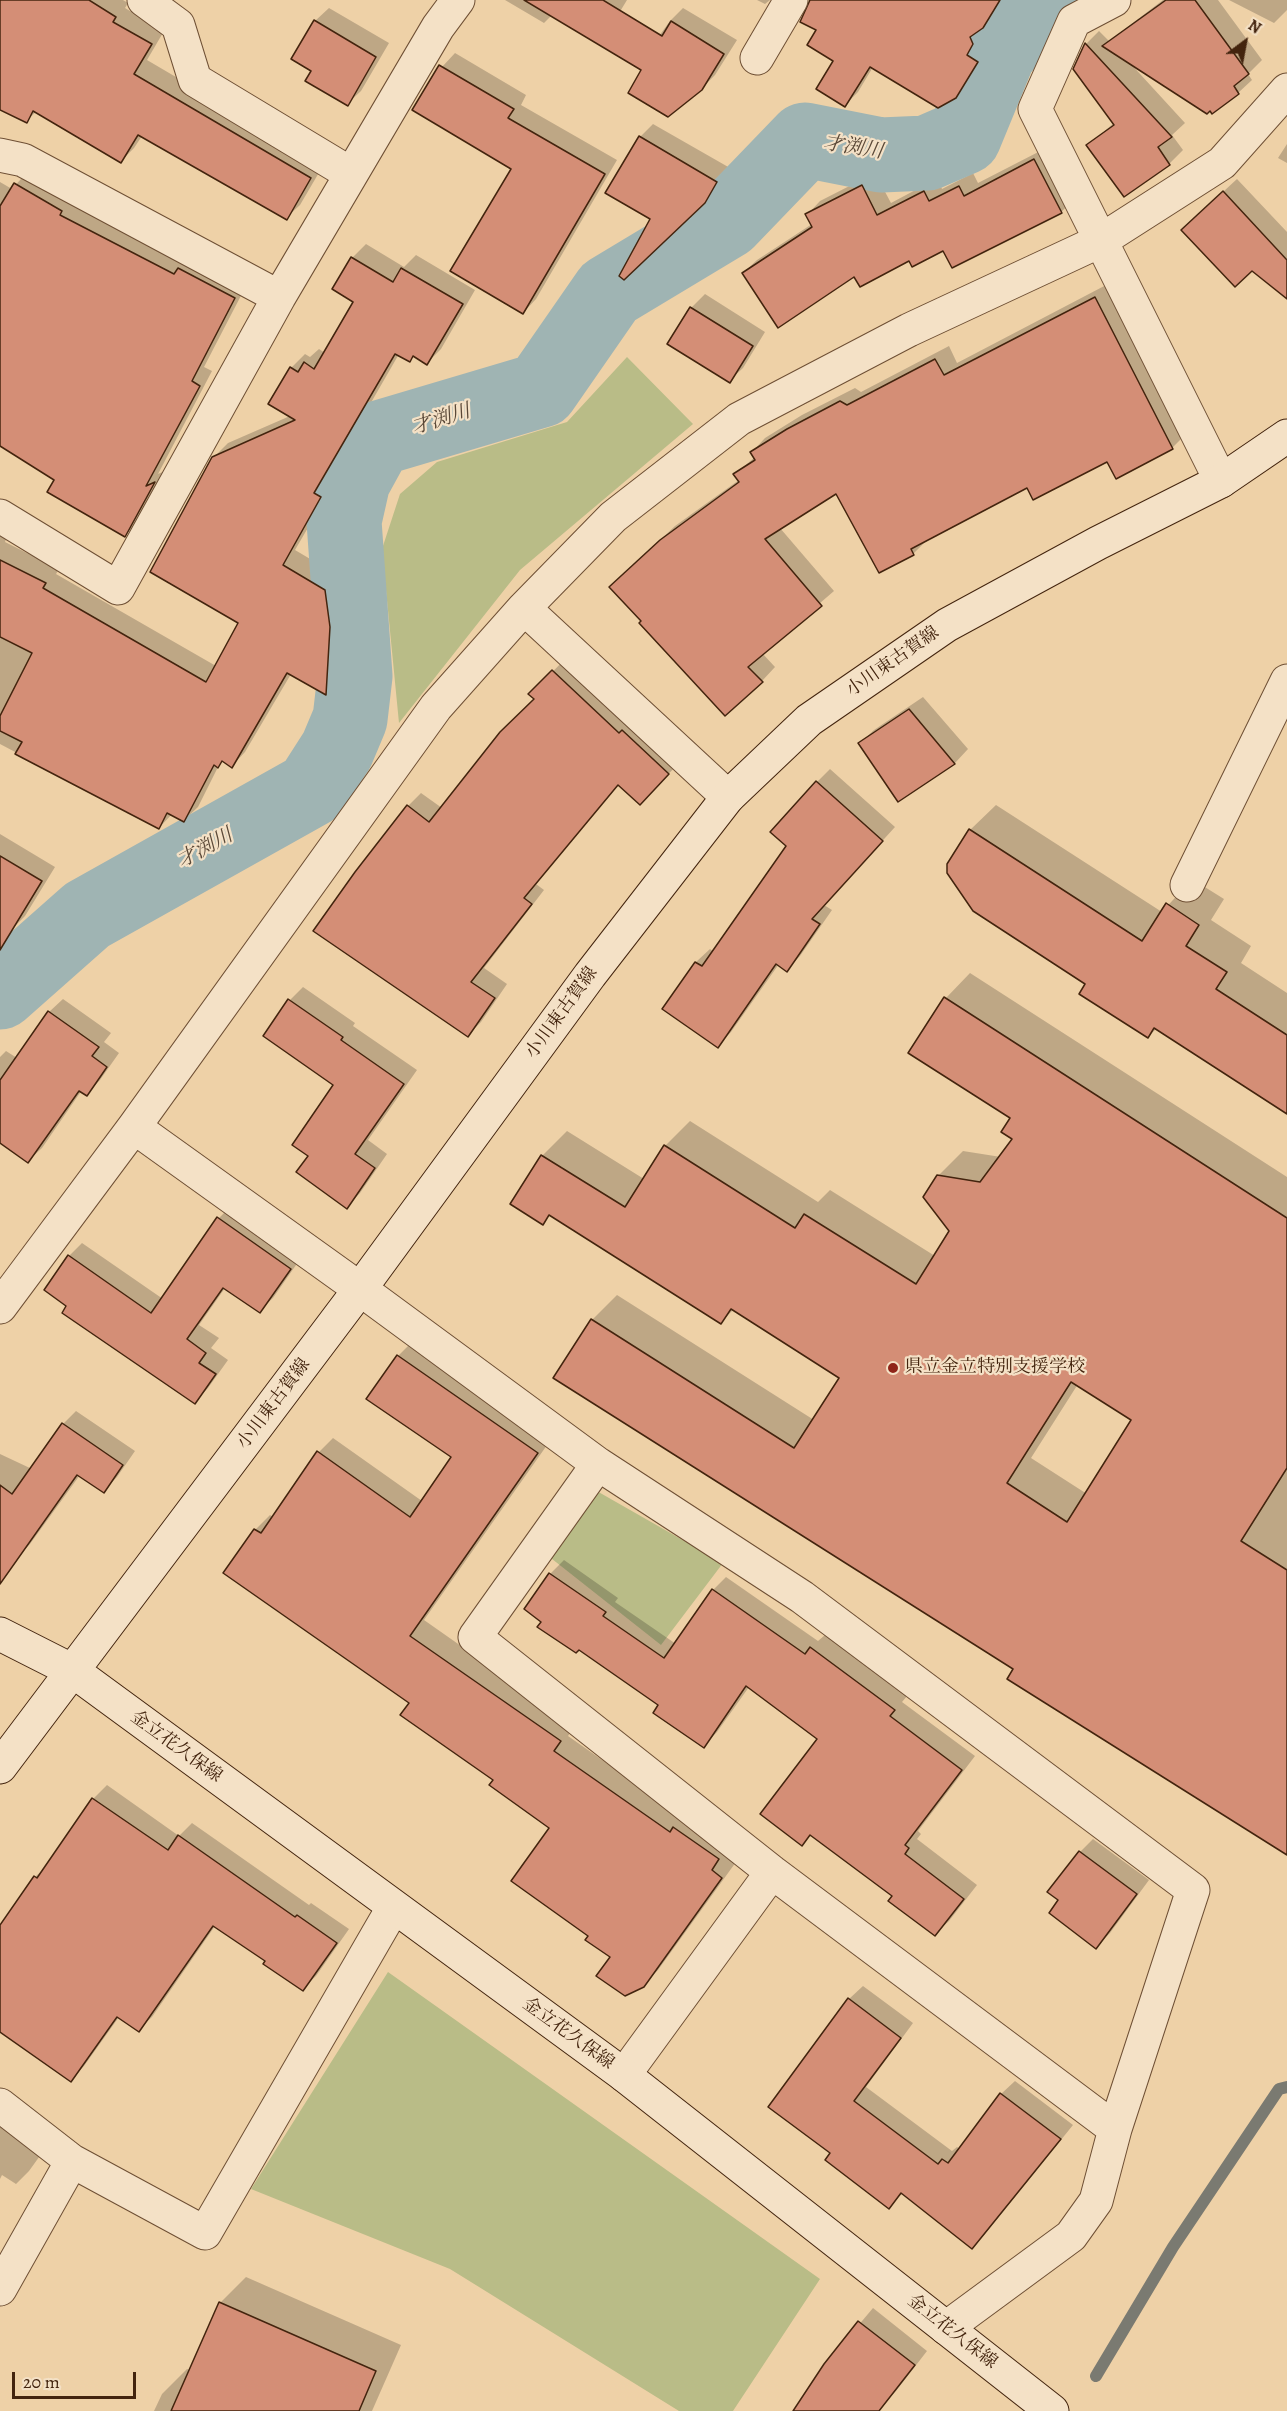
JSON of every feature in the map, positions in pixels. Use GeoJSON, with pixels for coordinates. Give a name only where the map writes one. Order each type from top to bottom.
{"type":"FeatureCollection","features":[{"type":"Feature","properties":{"kind":"street"},"geometry":{"type":"LineString","coordinates":[[144,0],[178,25],[195,80],[351,174]]}},
{"type":"Feature","properties":{"kind":"street"},"geometry":{"type":"LineString","coordinates":[[0,516],[118,588],[279,297],[438,27],[458,0]]}},
{"type":"Feature","properties":{"kind":"street"},"geometry":{"type":"LineString","coordinates":[[757,58],[791,0]]}},
{"type":"Feature","properties":{"kind":"street"},"geometry":{"type":"LineString","coordinates":[[1114,0],[1074,21],[1035,109],[1221,481]]}},
{"type":"Feature","properties":{"kind":"street"},"geometry":{"type":"LineString","coordinates":[[0,1307],[134,1127],[436,707],[524,608],[614,518],[739,419],[909,330],[1100,241],[1222,163],[1287,90]]}},
{"type":"Feature","properties":{"kind":"street"},"geometry":{"type":"LineString","coordinates":[[0,155],[23,160],[279,297]]}},
{"type":"Feature","properties":{"kind":"street","name":"小川東古賀線"},"geometry":{"type":"LineString","coordinates":[[0,1767],[360,1289],[590,975],[728,798],[809,720],[947,625],[1098,543],[1221,481],[1287,436]]}},
{"type":"Feature","properties":{"kind":"street"},"geometry":{"type":"LineString","coordinates":[[524,608],[728,798]]}},
{"type":"Feature","properties":{"kind":"street"},"geometry":{"type":"LineString","coordinates":[[1186,885],[1287,681]]}},
{"type":"Feature","properties":{"kind":"street"},"geometry":{"type":"LineString","coordinates":[[134,1127],[598,1464],[802,1597],[1193,1890],[1115,2129],[1096,2200],[1071,2236],[946,2328]]}},
{"type":"Feature","properties":{"kind":"street"},"geometry":{"type":"LineString","coordinates":[[598,1464],[474,1637],[772,1872],[1115,2129]]}},
{"type":"Feature","properties":{"kind":"street","name":"金立花久保線"},"geometry":{"type":"LineString","coordinates":[[0,1635],[73,1671],[393,1908],[624,2075],[1052,2411]]}},
{"type":"Feature","properties":{"kind":"street"},"geometry":{"type":"LineString","coordinates":[[624,2075],[772,1872]]}},
{"type":"Feature","properties":{"kind":"street"},"geometry":{"type":"LineString","coordinates":[[0,2104],[72,2161],[205,2233],[393,1908]]}},
{"type":"Feature","properties":{"kind":"street"},"geometry":{"type":"LineString","coordinates":[[0,2289],[72,2161]]}},
{"type":"Feature","properties":{"kind":"green space"},"geometry":{"type":"Polygon","coordinates":[[[627,357],[693,424],[520,570],[399,723],[382,549],[400,494],[437,462],[567,422],[627,357]]]}},
{"type":"Feature","properties":{"kind":"green space"},"geometry":{"type":"Polygon","coordinates":[[[595,1490],[723,1563],[661,1645],[547,1555],[595,1490]]]}},
{"type":"Feature","properties":{"kind":"green space"},"geometry":{"type":"Polygon","coordinates":[[[388,1972],[820,2279],[733,2411],[679,2411],[450,2269],[251,2189],[388,1972]]]}},
{"type":"Feature","properties":{"kind":"building"},"geometry":{"type":"Polygon","coordinates":[[[0,0],[89,0],[116,17],[113,22],[152,44],[134,74],[311,178],[287,220],[138,135],[121,163],[33,111],[27,123],[0,110],[0,0]]]}},
{"type":"Feature","properties":{"kind":"building"},"geometry":{"type":"Polygon","coordinates":[[[524,0],[603,0],[662,36],[671,21],[724,54],[702,90],[668,117],[628,93],[641,70],[524,0]]]}},
{"type":"Feature","properties":{"kind":"building"},"geometry":{"type":"Polygon","coordinates":[[[810,0],[1000,0],[983,28],[970,37],[973,44],[967,55],[978,62],[956,98],[938,108],[870,67],[845,107],[816,89],[833,61],[807,45],[816,30],[800,22],[810,0]]]}},
{"type":"Feature","properties":{"kind":"building"},"geometry":{"type":"Polygon","coordinates":[[[1166,0],[1195,0],[1249,74],[1234,86],[1239,94],[1212,114],[1210,111],[1207,114],[1102,46],[1166,0]]]}},
{"type":"Feature","properties":{"kind":"building"},"geometry":{"type":"Polygon","coordinates":[[[314,20],[376,57],[348,106],[305,81],[311,71],[291,59],[314,20]]]}},
{"type":"Feature","properties":{"kind":"building"},"geometry":{"type":"Polygon","coordinates":[[[1085,43],[1172,137],[1158,147],[1170,165],[1124,197],[1086,145],[1114,125],[1073,69],[1085,43]]]}},
{"type":"Feature","properties":{"kind":"building"},"geometry":{"type":"Polygon","coordinates":[[[439,65],[514,109],[508,118],[605,174],[523,314],[450,271],[511,169],[412,110],[439,65]]]}},
{"type":"Feature","properties":{"kind":"building"},"geometry":{"type":"Polygon","coordinates":[[[639,136],[717,182],[705,203],[624,280],[619,276],[650,219],[605,193],[639,136]]]}},
{"type":"Feature","properties":{"kind":"building"},"geometry":{"type":"Polygon","coordinates":[[[1034,159],[1062,213],[952,268],[943,251],[912,267],[909,261],[860,287],[854,277],[778,328],[742,273],[812,227],[805,214],[862,185],[877,215],[924,191],[929,201],[959,186],[964,196],[1034,159]]]}},
{"type":"Feature","properties":{"kind":"building"},"geometry":{"type":"Polygon","coordinates":[[[14,183],[62,211],[60,215],[174,274],[178,268],[235,298],[192,381],[200,386],[146,486],[155,482],[125,537],[47,492],[54,480],[0,446],[0,206],[14,183]]]}},
{"type":"Feature","properties":{"kind":"building"},"geometry":{"type":"Polygon","coordinates":[[[1223,191],[1287,260],[1287,299],[1252,271],[1235,287],[1181,230],[1223,191]]]}},
{"type":"Feature","properties":{"kind":"building"},"geometry":{"type":"Polygon","coordinates":[[[351,257],[393,282],[401,268],[463,304],[427,365],[413,356],[410,362],[395,354],[314,493],[321,497],[283,565],[325,590],[330,627],[326,695],[287,673],[232,768],[222,761],[218,768],[214,765],[184,822],[167,813],[159,829],[15,754],[22,742],[0,731],[0,716],[32,653],[0,637],[0,560],[46,583],[43,588],[206,682],[238,623],[150,572],[212,457],[295,420],[268,404],[290,367],[298,372],[304,362],[314,369],[353,302],[332,289],[351,257]]]}},
{"type":"Feature","properties":{"kind":"building"},"geometry":{"type":"Polygon","coordinates":[[[1095,297],[1173,449],[1116,479],[1107,462],[1033,500],[1027,488],[911,549],[914,555],[879,573],[836,494],[765,539],[822,606],[748,667],[763,682],[725,716],[609,587],[660,540],[739,482],[733,474],[755,460],[750,452],[787,429],[840,401],[847,405],[935,359],[944,375],[1095,297]]]}},
{"type":"Feature","properties":{"kind":"building"},"geometry":{"type":"Polygon","coordinates":[[[690,307],[753,346],[730,383],[667,344],[690,307]]]}},
{"type":"Feature","properties":{"kind":"building"},"geometry":{"type":"Polygon","coordinates":[[[552,670],[619,733],[622,730],[669,774],[640,805],[618,785],[524,898],[532,904],[471,982],[495,998],[468,1037],[313,931],[407,805],[429,822],[500,732],[534,699],[528,694],[552,670]]]}},
{"type":"Feature","properties":{"kind":"building"},"geometry":{"type":"Polygon","coordinates":[[[909,709],[955,764],[898,802],[858,743],[909,709]]]}},
{"type":"Feature","properties":{"kind":"building"},"geometry":{"type":"Polygon","coordinates":[[[816,781],[883,841],[812,919],[820,924],[787,972],[776,964],[718,1048],[662,1009],[695,962],[702,966],[786,846],[770,832],[816,781]]]}},
{"type":"Feature","properties":{"kind":"building"},"geometry":{"type":"Polygon","coordinates":[[[969,829],[1142,941],[1166,903],[1199,925],[1186,946],[1227,972],[1216,989],[1287,1035],[1287,1114],[1154,1028],[1148,1038],[1079,994],[1085,984],[973,911],[947,873],[947,864],[969,829]]]}},
{"type":"Feature","properties":{"kind":"building"},"geometry":{"type":"Polygon","coordinates":[[[0,856],[42,881],[0,950],[0,856]]]}},
{"type":"Feature","properties":{"kind":"building"},"geometry":{"type":"Polygon","coordinates":[[[944,997],[1287,1218],[1287,1468],[1241,1541],[1287,1570],[1287,1855],[1007,1679],[1013,1669],[553,1378],[591,1319],[794,1448],[839,1378],[731,1309],[721,1324],[549,1215],[543,1225],[510,1204],[541,1155],[625,1207],[664,1145],[795,1228],[804,1214],[916,1284],[949,1231],[923,1197],[937,1175],[980,1182],[1012,1139],[1001,1132],[1010,1118],[908,1053],[944,997]],[[1071,1382],[1007,1483],[1067,1522],[1131,1420],[1071,1382]]]}},
{"type":"Feature","properties":{"kind":"building"},"geometry":{"type":"Polygon","coordinates":[[[288,999],[343,1037],[341,1040],[404,1084],[355,1154],[375,1168],[347,1209],[296,1172],[308,1156],[292,1145],[333,1085],[263,1036],[288,999]]]}},
{"type":"Feature","properties":{"kind":"building"},"geometry":{"type":"Polygon","coordinates":[[[48,1011],[99,1047],[92,1056],[107,1067],[87,1096],[79,1091],[28,1163],[0,1143],[0,1080],[48,1011]]]}},
{"type":"Feature","properties":{"kind":"building"},"geometry":{"type":"Polygon","coordinates":[[[217,1217],[291,1269],[260,1313],[223,1288],[187,1339],[206,1353],[199,1363],[216,1374],[195,1404],[62,1313],[66,1306],[44,1290],[68,1255],[151,1313],[217,1217]]]}},
{"type":"Feature","properties":{"kind":"building"},"geometry":{"type":"Polygon","coordinates":[[[397,1355],[538,1453],[410,1636],[561,1741],[554,1751],[670,1832],[673,1827],[719,1859],[712,1870],[722,1878],[644,1987],[625,1996],[596,1976],[610,1957],[585,1940],[588,1936],[511,1881],[549,1828],[489,1785],[493,1780],[400,1715],[409,1703],[223,1573],[254,1529],[261,1533],[317,1451],[410,1517],[451,1457],[366,1399],[397,1355]]]}},
{"type":"Feature","properties":{"kind":"building"},"geometry":{"type":"Polygon","coordinates":[[[62,1423],[123,1465],[104,1493],[77,1475],[0,1584],[0,1485],[12,1494],[62,1423]]]}},
{"type":"Feature","properties":{"kind":"building"},"geometry":{"type":"Polygon","coordinates":[[[549,1573],[606,1612],[603,1616],[664,1658],[712,1589],[805,1654],[810,1647],[895,1710],[890,1716],[962,1770],[905,1845],[909,1848],[905,1854],[964,1899],[935,1936],[888,1901],[892,1896],[810,1835],[802,1846],[760,1814],[817,1739],[746,1686],[704,1748],[653,1713],[658,1705],[579,1650],[576,1653],[537,1627],[541,1622],[524,1609],[549,1573]]]}},
{"type":"Feature","properties":{"kind":"building"},"geometry":{"type":"Polygon","coordinates":[[[92,1798],[168,1850],[178,1835],[295,1917],[297,1915],[337,1943],[303,1991],[263,1964],[265,1961],[213,1926],[139,2032],[117,2017],[71,2082],[0,2032],[0,1925],[34,1876],[37,1878],[92,1798]]]}},
{"type":"Feature","properties":{"kind":"building"},"geometry":{"type":"Polygon","coordinates":[[[1079,1851],[1137,1894],[1096,1949],[1049,1913],[1058,1900],[1047,1892],[1079,1851]]]}},
{"type":"Feature","properties":{"kind":"building"},"geometry":{"type":"Polygon","coordinates":[[[848,1998],[901,2038],[854,2101],[938,2164],[942,2159],[948,2163],[1000,2093],[1061,2139],[972,2249],[901,2193],[889,2209],[825,2160],[830,2153],[768,2107],[848,1998]]]}},
{"type":"Feature","properties":{"kind":"building"},"geometry":{"type":"Polygon","coordinates":[[[219,2302],[376,2371],[359,2411],[171,2411],[219,2302]]]}},
{"type":"Feature","properties":{"kind":"building"},"geometry":{"type":"Polygon","coordinates":[[[858,2321],[915,2365],[879,2411],[793,2411],[824,2364],[858,2321]]]}},
{"type":"Feature","properties":{"kind":"waterway","name":"才渕川"},"geometry":{"type":"LineString","coordinates":[[0,992],[87,915],[312,789],[337,750],[350,719],[355,676],[344,521],[353,481],[376,439],[541,390],[609,292],[727,221],[805,140],[881,155],[927,153],[964,137],[999,52],[1032,16],[1058,0]]}},
{"type":"Feature","properties":{"kind":"waterway"},"geometry":{"type":"LineString","coordinates":[[1096,2376],[1173,2247],[1279,2089],[1287,2087]]}},
{"type":"Feature","properties":{"kind":"place","name":"県立金立特別支援学校"},"geometry":{"type":"Point","coordinates":[893,1368]}}]}
